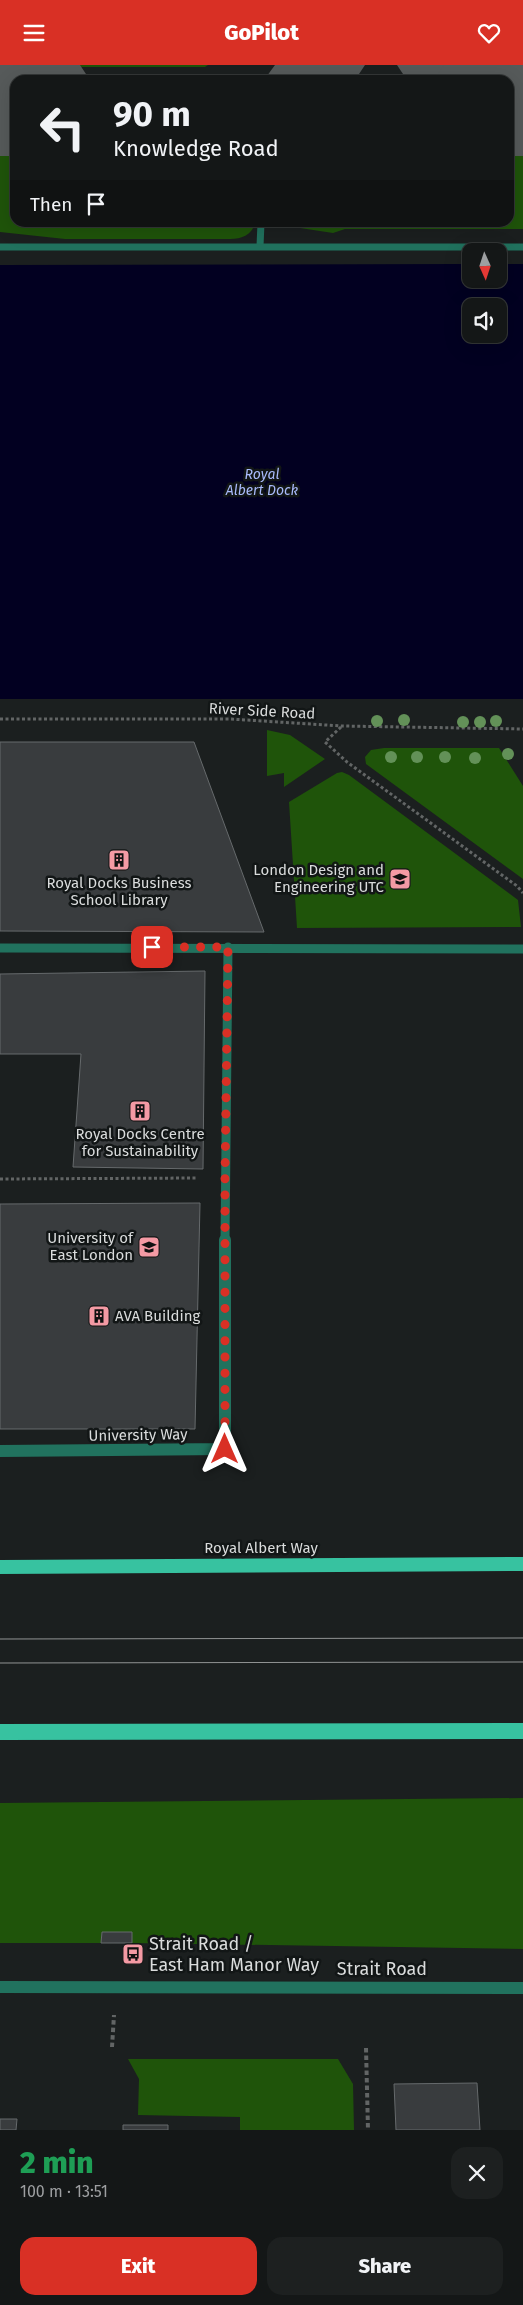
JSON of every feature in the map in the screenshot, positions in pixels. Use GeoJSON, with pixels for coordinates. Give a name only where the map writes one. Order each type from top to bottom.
{"type":"FeatureCollection","features":[{"type":"Feature","properties":{"kind":"main road","name":"Royal Albert Way"},"geometry":{"type":"LineString","coordinates":[[0,1567],[523,1564]]}},
{"type":"Feature","properties":{"kind":"main road"},"geometry":{"type":"LineString","coordinates":[[0,1732],[523,1731]]}},
{"type":"Feature","properties":{"kind":"street"},"geometry":{"type":"LineString","coordinates":[[260,246],[261,227]]}},
{"type":"Feature","properties":{"kind":"street"},"geometry":{"type":"LineString","coordinates":[[0,247],[523,247]]}},
{"type":"Feature","properties":{"kind":"street"},"geometry":{"type":"LineString","coordinates":[[0,947],[523,949]]}},
{"type":"Feature","properties":{"kind":"street","name":"University Way"},"geometry":{"type":"LineString","coordinates":[[0,1451],[225,1449],[225,1178],[228,947]]}},
{"type":"Feature","properties":{"kind":"street","name":"Strait Road"},"geometry":{"type":"LineString","coordinates":[[0,1987],[523,1988]]}},
{"type":"Feature","properties":{"kind":"path","name":"River Side Road"},"geometry":{"type":"LineString","coordinates":[[0,719],[230,719],[342,726],[523,729]]}},
{"type":"Feature","properties":{"kind":"path"},"geometry":{"type":"LineString","coordinates":[[342,726],[324,742],[347,763],[517,886],[523,893]]}},
{"type":"Feature","properties":{"kind":"path"},"geometry":{"type":"LineString","coordinates":[[0,1179],[225,1178]]}},
{"type":"Feature","properties":{"kind":"path"},"geometry":{"type":"LineString","coordinates":[[112,2047],[114,2018]]}},
{"type":"Feature","properties":{"kind":"path"},"geometry":{"type":"LineString","coordinates":[[366,2048],[368,2130]]}},
{"type":"Feature","properties":{"kind":"green space"},"geometry":{"type":"Polygon","coordinates":[[[0,65],[208,65],[205,67],[0,67],[0,65]]]}},
{"type":"Feature","properties":{"kind":"green space"},"geometry":{"type":"Polygon","coordinates":[[[514,139],[523,139],[523,229],[345,229],[333,233],[293,227],[514,227],[514,139]]]}},
{"type":"Feature","properties":{"kind":"green space"},"geometry":{"type":"Polygon","coordinates":[[[0,140],[10,140],[10,227],[254,227],[246,235],[230,239],[65,239],[0,232],[0,140]]]}},
{"type":"Feature","properties":{"kind":"green space"},"geometry":{"type":"Polygon","coordinates":[[[267,730],[290,735],[325,759],[284,787],[284,773],[267,776],[267,730]]]}},
{"type":"Feature","properties":{"kind":"green space"},"geometry":{"type":"Polygon","coordinates":[[[384,748],[499,748],[523,786],[523,879],[366,764],[365,757],[371,750],[384,748]]]}},
{"type":"Feature","properties":{"kind":"green space"},"geometry":{"type":"Polygon","coordinates":[[[342,772],[349,775],[518,900],[521,927],[297,928],[289,802],[337,773],[342,772]]]}},
{"type":"Feature","properties":{"kind":"green space"},"geometry":{"type":"Polygon","coordinates":[[[523,1798],[523,1949],[132,1943],[132,1932],[102,1932],[101,1943],[0,1943],[0,1803],[523,1798]]]}},
{"type":"Feature","properties":{"kind":"green space"},"geometry":{"type":"Polygon","coordinates":[[[128,2059],[338,2059],[353,2084],[354,2130],[240,2130],[240,2117],[138,2115],[139,2079],[128,2059]]]}},
{"type":"Feature","properties":{"kind":"water","name":"Royal Albert Dock"},"geometry":{"type":"Polygon","coordinates":[[[462,264],[462,288],[507,288],[508,264],[523,264],[523,699],[0,699],[0,265],[462,264]]]}},
{"type":"Feature","properties":{"kind":"building","name":"Royal Docks Business School Library"},"geometry":{"type":"Polygon","coordinates":[[[0,742],[194,742],[264,932],[0,931],[0,742]]]}},
{"type":"Feature","properties":{"kind":"building","name":"Royal Docks Centre for Sustainability"},"geometry":{"type":"Polygon","coordinates":[[[205,971],[203,1169],[73,1167],[81,1054],[0,1054],[0,974],[205,971]]]}},
{"type":"Feature","properties":{"kind":"building","name":"AVA Building"},"geometry":{"type":"Polygon","coordinates":[[[200,1203],[195,1429],[0,1429],[0,1204],[200,1203]]]}},
{"type":"Feature","properties":{"kind":"building"},"geometry":{"type":"Polygon","coordinates":[[[102,1932],[132,1932],[132,1943],[101,1943],[102,1932]]]}},
{"type":"Feature","properties":{"kind":"building"},"geometry":{"type":"Polygon","coordinates":[[[477,2083],[480,2130],[396,2130],[394,2084],[477,2083]]]}},
{"type":"Feature","properties":{"kind":"building"},"geometry":{"type":"Polygon","coordinates":[[[0,2119],[17,2119],[16,2130],[0,2130],[0,2119]]]}},
{"type":"Feature","properties":{"kind":"building"},"geometry":{"type":"Polygon","coordinates":[[[123,2125],[168,2125],[168,2130],[123,2130],[123,2125]]]}},
{"type":"Feature","properties":{"kind":"taxiway"},"geometry":{"type":"LineString","coordinates":[[310,75],[330,65]]}},
{"type":"Feature","properties":{"kind":"taxiway"},"geometry":{"type":"LineString","coordinates":[[432,65],[443,75]]}},
{"type":"Feature","properties":{"kind":"runway"},"geometry":{"type":"LineString","coordinates":[[0,102],[10,102]]}},
{"type":"Feature","properties":{"kind":"runway"},"geometry":{"type":"LineString","coordinates":[[514,102],[523,102]]}},
{"type":"Feature","properties":{"kind":"tram line"},"geometry":{"type":"LineString","coordinates":[[0,1639],[523,1638]]}},
{"type":"Feature","properties":{"kind":"tram line"},"geometry":{"type":"LineString","coordinates":[[0,1663],[523,1662]]}},
{"type":"Feature","properties":{"kind":"place","name":"Royal Docks Business School Library"},"geometry":{"type":"Point","coordinates":[119,860]}},
{"type":"Feature","properties":{"kind":"place","name":"London Design and Engineering UTC"},"geometry":{"type":"Point","coordinates":[400,879]}},
{"type":"Feature","properties":{"kind":"place","name":"Royal Docks Centre for Sustainability"},"geometry":{"type":"Point","coordinates":[140,1111]}},
{"type":"Feature","properties":{"kind":"place","name":"University of East London"},"geometry":{"type":"Point","coordinates":[149,1247]}},
{"type":"Feature","properties":{"kind":"place","name":"AVA Building"},"geometry":{"type":"Point","coordinates":[99,1316]}},
{"type":"Feature","properties":{"kind":"place","name":"Strait Road / East Ham Manor Way"},"geometry":{"type":"Point","coordinates":[133,1954]}},
{"type":"Feature","properties":{"kind":"route"},"geometry":{"type":"LineString","coordinates":[[152,947],[228,947],[225,1178],[225,1449]]}}]}
